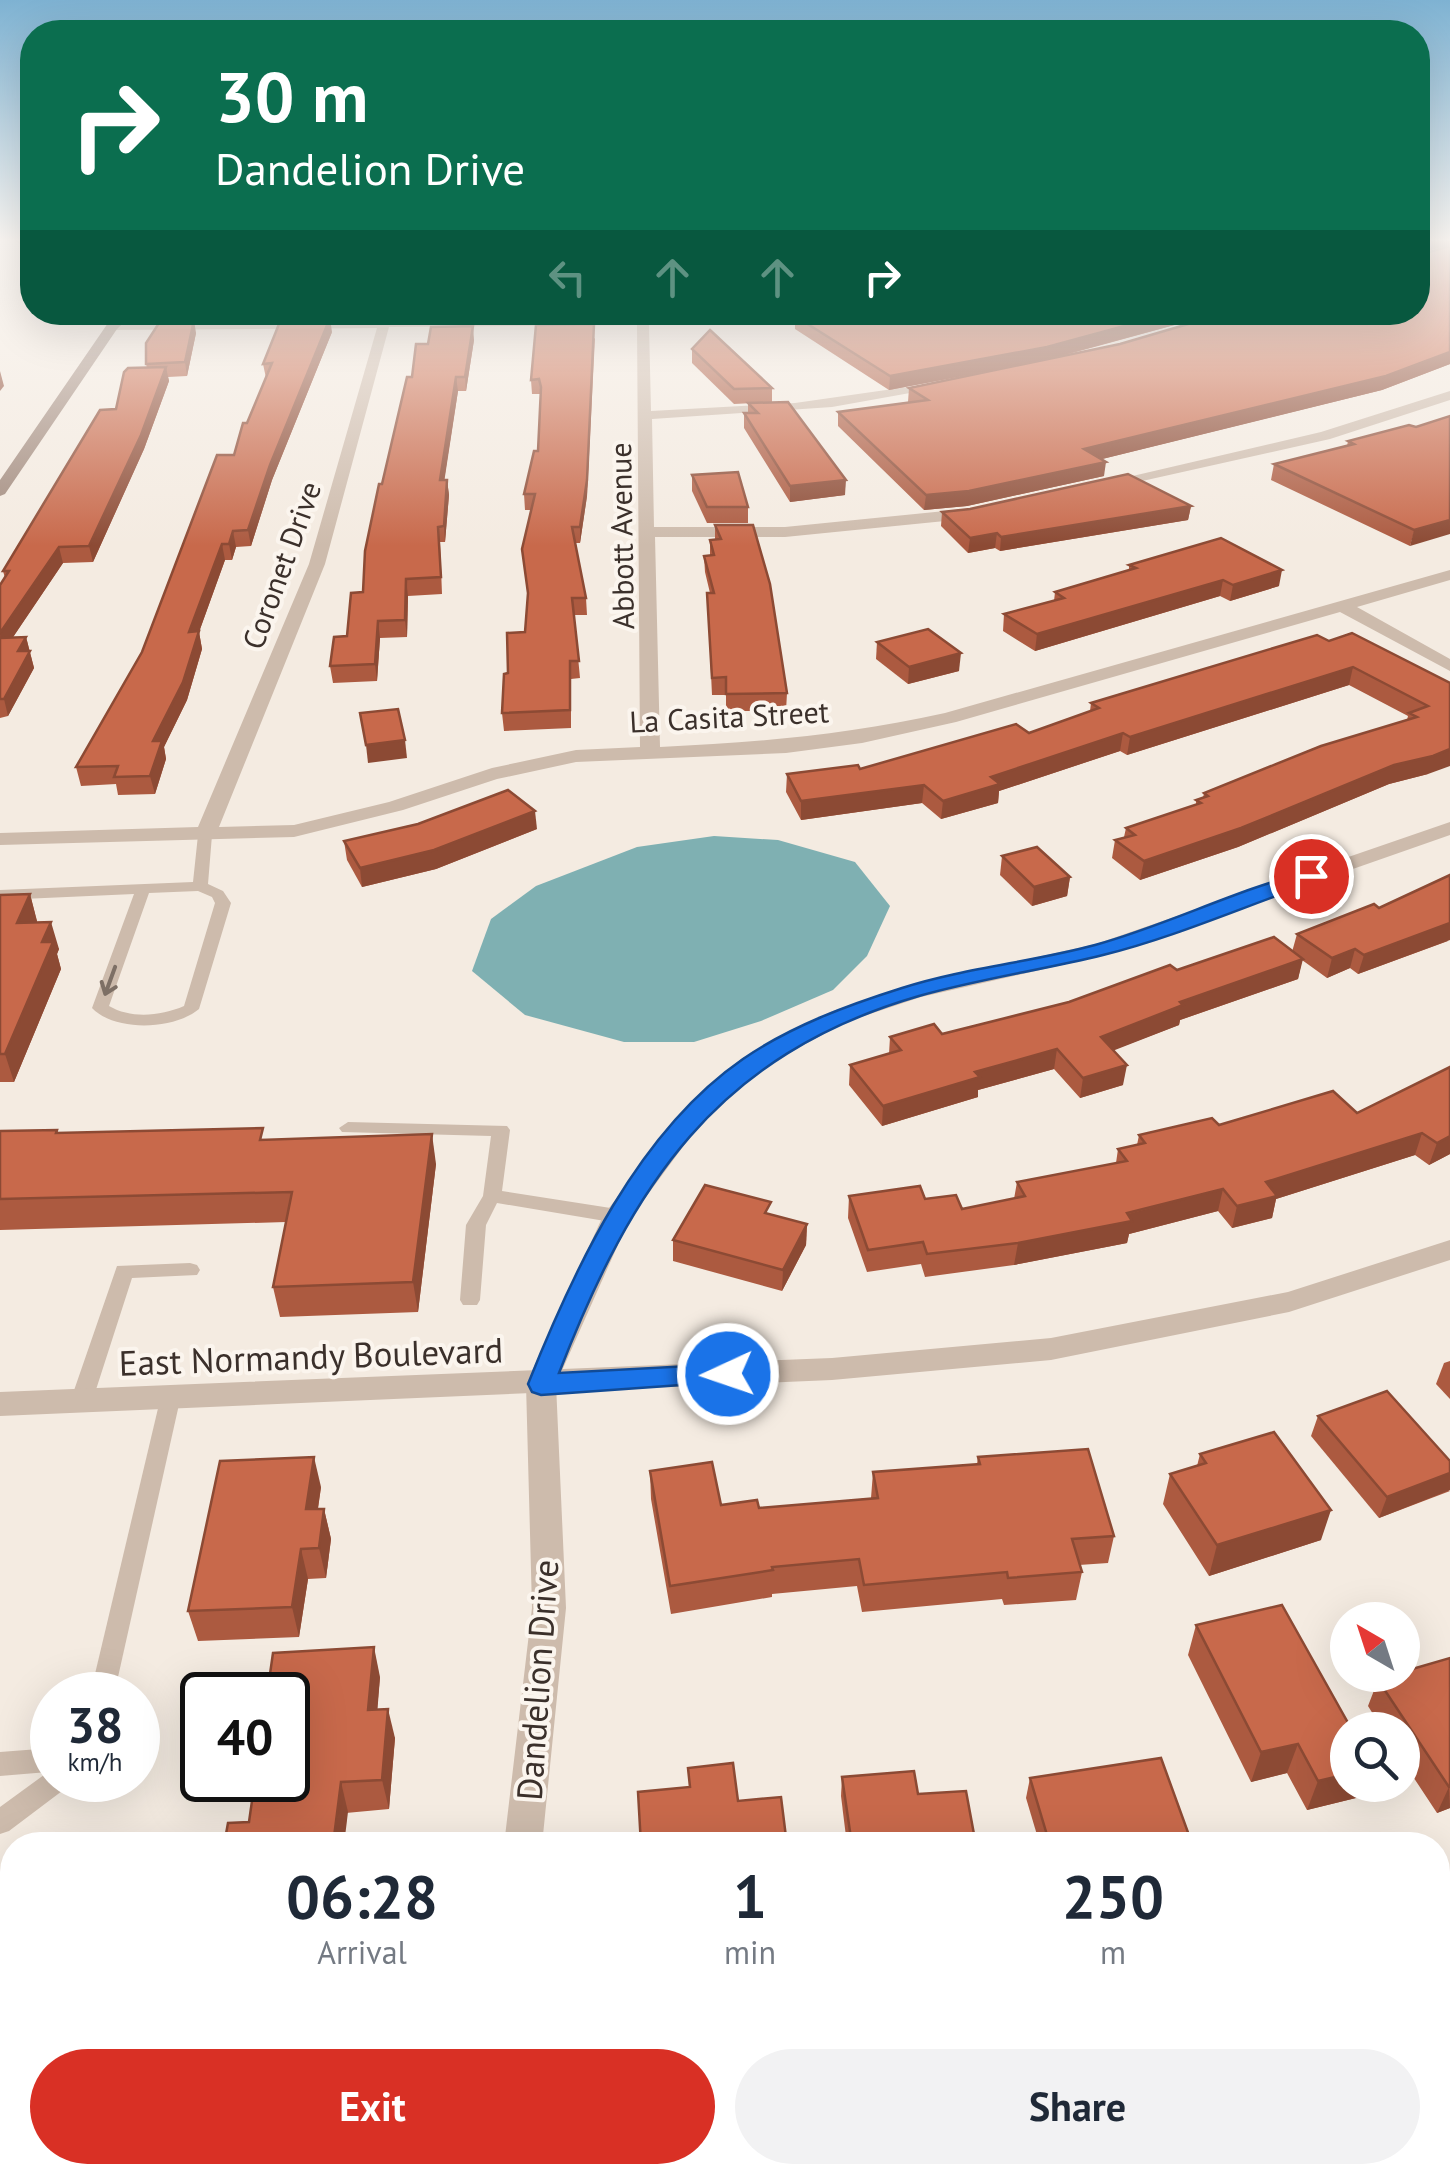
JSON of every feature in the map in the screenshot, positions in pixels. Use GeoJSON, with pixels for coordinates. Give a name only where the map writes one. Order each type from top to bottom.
{"type":"FeatureCollection","features":[{"type":"Feature","properties":{"kind":"main road"},"geometry":{"type":"LineString","coordinates":[[3,482],[101,342]]}},
{"type":"Feature","properties":{"kind":"street","name":"Coronet Drive"},"geometry":{"type":"LineString","coordinates":[[205,835],[317,564],[384,342]]}},
{"type":"Feature","properties":{"kind":"street","name":"Abbott Avenue"},"geometry":{"type":"LineString","coordinates":[[645,342],[650,751]]}},
{"type":"Feature","properties":{"kind":"street"},"geometry":{"type":"LineString","coordinates":[[647,415],[874,400],[966,382]]}},
{"type":"Feature","properties":{"kind":"street"},"geometry":{"type":"LineString","coordinates":[[1081,490],[1326,436],[1450,395]]}},
{"type":"Feature","properties":{"kind":"street"},"geometry":{"type":"LineString","coordinates":[[650,532],[784,532],[987,510]]}},
{"type":"Feature","properties":{"kind":"street","name":"La Casita Street"},"geometry":{"type":"LineString","coordinates":[[0,839],[294,831],[396,806],[492,774],[576,756],[786,747],[862,737],[949,718],[1450,576]]}},
{"type":"Feature","properties":{"kind":"street"},"geometry":{"type":"LineString","coordinates":[[1343,606],[1450,666]]}},
{"type":"Feature","properties":{"kind":"street","name":"Dandelion Drive"},"geometry":{"type":"LineString","coordinates":[[524,1832],[550,1608],[541,1384],[568,1315],[618,1216],[687,1123],[750,1064],[838,1017],[914,991],[1102,949],[1450,828]]}},
{"type":"Feature","properties":{"kind":"street","name":"East Normandy Boulevard"},"geometry":{"type":"LineString","coordinates":[[0,1404],[170,1400],[832,1369],[1051,1349],[1289,1302],[1450,1250]]}},
{"type":"Feature","properties":{"kind":"lane"},"geometry":{"type":"LineString","coordinates":[[200,886],[205,835]]}},
{"type":"Feature","properties":{"kind":"lane"},"geometry":{"type":"LineString","coordinates":[[0,895],[200,886],[218,894],[223,903],[191,1009],[180,1016],[117,1018],[100,1008],[143,889]]}},
{"type":"Feature","properties":{"kind":"lane"},"geometry":{"type":"LineString","coordinates":[[348,1128],[501,1130],[492,1196],[476,1225],[470,1300]]}},
{"type":"Feature","properties":{"kind":"lane"},"geometry":{"type":"LineString","coordinates":[[492,1196],[618,1216]]}},
{"type":"Feature","properties":{"kind":"lane"},"geometry":{"type":"LineString","coordinates":[[81,1402],[124,1271],[190,1270]]}},
{"type":"Feature","properties":{"kind":"lane"},"geometry":{"type":"LineString","coordinates":[[107,1672],[170,1400]]}},
{"type":"Feature","properties":{"kind":"lane"},"geometry":{"type":"LineString","coordinates":[[0,1764],[30,1762]]}},
{"type":"Feature","properties":{"kind":"lane"},"geometry":{"type":"LineString","coordinates":[[0,1822],[30,1800]]}},
{"type":"Feature","properties":{"kind":"water"},"geometry":{"type":"Polygon","coordinates":[[[714,836],[778,840],[855,862],[890,906],[867,956],[833,990],[761,1021],[694,1042],[624,1042],[525,1015],[472,971],[491,919],[536,886],[637,847],[714,836]]]}},
{"type":"Feature","properties":{"kind":"building"},"geometry":{"type":"Polygon","coordinates":[[[189,342],[185,362],[146,364],[146,343],[189,342]]]}},
{"type":"Feature","properties":{"kind":"building"},"geometry":{"type":"Polygon","coordinates":[[[272,342],[320,342],[248,530],[233,531],[229,544],[222,544],[189,632],[199,631],[183,682],[153,741],[162,741],[150,776],[114,777],[118,766],[76,767],[142,652],[217,455],[234,455],[243,423],[247,423],[272,363],[263,364],[272,342]]]}},
{"type":"Feature","properties":{"kind":"building"},"geometry":{"type":"Polygon","coordinates":[[[471,342],[465,377],[456,377],[440,480],[447,480],[444,526],[438,527],[441,577],[406,579],[405,620],[378,621],[375,664],[330,666],[334,637],[347,636],[351,593],[363,592],[365,551],[379,484],[407,377],[412,377],[416,344],[471,342]]]}},
{"type":"Feature","properties":{"kind":"building"},"geometry":{"type":"Polygon","coordinates":[[[534,342],[593,342],[587,480],[580,527],[572,527],[586,598],[572,598],[579,661],[570,661],[570,710],[502,713],[504,674],[508,673],[507,633],[525,632],[528,593],[522,549],[535,494],[524,494],[534,451],[538,451],[541,387],[539,379],[531,380],[534,342]]]}},
{"type":"Feature","properties":{"kind":"building"},"geometry":{"type":"Polygon","coordinates":[[[699,342],[723,342],[772,388],[734,389],[692,349],[699,342]]]}},
{"type":"Feature","properties":{"kind":"building"},"geometry":{"type":"Polygon","coordinates":[[[836,342],[1066,342],[1047,347],[890,376],[836,342]]]}},
{"type":"Feature","properties":{"kind":"building"},"geometry":{"type":"Polygon","coordinates":[[[1450,342],[1450,352],[1386,376],[1084,449],[1106,462],[969,491],[926,495],[838,412],[928,400],[909,388],[1120,344],[1450,342]]]}},
{"type":"Feature","properties":{"kind":"building"},"geometry":{"type":"Polygon","coordinates":[[[166,367],[141,435],[89,546],[59,547],[0,633],[0,585],[9,571],[3,571],[100,410],[116,409],[128,368],[166,367]]]}},
{"type":"Feature","properties":{"kind":"building"},"geometry":{"type":"Polygon","coordinates":[[[788,402],[846,480],[790,486],[744,413],[758,413],[748,403],[788,402]]]}},
{"type":"Feature","properties":{"kind":"building"},"geometry":{"type":"Polygon","coordinates":[[[1450,416],[1450,520],[1414,530],[1274,464],[1354,444],[1348,441],[1450,416]]]}},
{"type":"Feature","properties":{"kind":"building"},"geometry":{"type":"Polygon","coordinates":[[[738,472],[748,507],[707,507],[692,475],[738,472]]]}},
{"type":"Feature","properties":{"kind":"building"},"geometry":{"type":"Polygon","coordinates":[[[1128,474],[1191,506],[1001,537],[997,533],[970,538],[942,512],[970,509],[1128,474]]]}},
{"type":"Feature","properties":{"kind":"building"},"geometry":{"type":"Polygon","coordinates":[[[715,525],[753,525],[770,584],[787,693],[726,694],[726,677],[712,678],[707,593],[714,593],[704,556],[714,555],[710,540],[721,539],[715,525]]]}},
{"type":"Feature","properties":{"kind":"building"},"geometry":{"type":"Polygon","coordinates":[[[1221,538],[1282,570],[1233,585],[1223,580],[1037,634],[1004,614],[1064,598],[1055,592],[1136,568],[1129,565],[1221,538]]]}},
{"type":"Feature","properties":{"kind":"building"},"geometry":{"type":"Polygon","coordinates":[[[928,629],[961,653],[909,667],[877,642],[928,629]]]}},
{"type":"Feature","properties":{"kind":"building"},"geometry":{"type":"Polygon","coordinates":[[[1352,633],[1450,683],[1450,749],[1394,765],[1241,828],[1144,861],[1115,840],[1135,835],[1126,828],[1201,803],[1196,800],[1208,796],[1204,793],[1321,746],[1417,717],[1409,713],[1428,706],[1353,667],[1130,737],[1123,733],[991,777],[1000,784],[943,801],[924,785],[801,801],[787,774],[858,765],[860,769],[1016,724],[1029,733],[1099,708],[1091,703],[1317,635],[1329,641],[1352,633]]]}},
{"type":"Feature","properties":{"kind":"building"},"geometry":{"type":"Polygon","coordinates":[[[26,637],[18,651],[30,651],[4,699],[0,699],[0,638],[26,637]]]}},
{"type":"Feature","properties":{"kind":"building"},"geometry":{"type":"Polygon","coordinates":[[[398,709],[405,740],[366,745],[360,713],[398,709]]]}},
{"type":"Feature","properties":{"kind":"building"},"geometry":{"type":"Polygon","coordinates":[[[508,790],[535,811],[434,850],[360,868],[344,841],[418,824],[508,790]]]}},
{"type":"Feature","properties":{"kind":"building"},"geometry":{"type":"Polygon","coordinates":[[[1037,847],[1070,877],[1034,887],[1002,856],[1037,847]]]}},
{"type":"Feature","properties":{"kind":"building"},"geometry":{"type":"Polygon","coordinates":[[[1450,875],[1450,923],[1364,955],[1355,949],[1332,958],[1297,934],[1374,904],[1379,908],[1450,875]]]}},
{"type":"Feature","properties":{"kind":"building"},"geometry":{"type":"Polygon","coordinates":[[[30,894],[17,923],[51,922],[42,942],[53,942],[5,1054],[0,1054],[0,895],[30,894]]]}},
{"type":"Feature","properties":{"kind":"building"},"geometry":{"type":"Polygon","coordinates":[[[1274,937],[1303,959],[1180,1002],[1183,1005],[1101,1037],[1127,1065],[1083,1078],[1057,1049],[975,1072],[980,1077],[883,1106],[850,1065],[901,1050],[890,1037],[934,1024],[942,1034],[1069,1002],[1170,965],[1177,970],[1274,937]]]}},
{"type":"Feature","properties":{"kind":"building"},"geometry":{"type":"Polygon","coordinates":[[[1450,1067],[1450,1136],[1437,1143],[1422,1133],[1266,1182],[1277,1196],[1237,1206],[1223,1189],[1127,1213],[1132,1221],[1018,1243],[927,1254],[923,1242],[868,1250],[849,1196],[920,1186],[925,1199],[956,1195],[962,1209],[1025,1196],[1017,1182],[1127,1161],[1118,1149],[1145,1143],[1139,1135],[1212,1118],[1219,1125],[1333,1091],[1357,1113],[1450,1067]]]}},
{"type":"Feature","properties":{"kind":"building"},"geometry":{"type":"Polygon","coordinates":[[[263,1128],[260,1140],[432,1134],[413,1282],[273,1287],[292,1192],[0,1199],[0,1131],[263,1128]]]}},
{"type":"Feature","properties":{"kind":"building"},"geometry":{"type":"Polygon","coordinates":[[[705,1185],[771,1202],[765,1213],[807,1224],[783,1270],[673,1240],[705,1185]]]}},
{"type":"Feature","properties":{"kind":"building"},"geometry":{"type":"Polygon","coordinates":[[[1387,1391],[1450,1461],[1450,1473],[1387,1497],[1318,1416],[1387,1391]]]}},
{"type":"Feature","properties":{"kind":"building"},"geometry":{"type":"Polygon","coordinates":[[[1274,1432],[1331,1510],[1217,1545],[1170,1474],[1206,1463],[1200,1454],[1274,1432]]]}},
{"type":"Feature","properties":{"kind":"building"},"geometry":{"type":"Polygon","coordinates":[[[1088,1449],[1114,1536],[1072,1539],[1082,1572],[1008,1578],[1007,1572],[864,1585],[859,1559],[772,1567],[773,1570],[670,1586],[650,1471],[712,1462],[721,1505],[757,1500],[759,1508],[878,1498],[873,1472],[980,1464],[978,1457],[1088,1449]]]}},
{"type":"Feature","properties":{"kind":"building"},"geometry":{"type":"Polygon","coordinates":[[[314,1457],[306,1509],[324,1509],[319,1548],[301,1549],[292,1607],[188,1611],[220,1461],[314,1457]]]}},
{"type":"Feature","properties":{"kind":"building"},"geometry":{"type":"Polygon","coordinates":[[[1282,1605],[1342,1712],[1330,1712],[1330,1778],[1318,1781],[1298,1744],[1261,1752],[1196,1625],[1282,1605]]]}},
{"type":"Feature","properties":{"kind":"building"},"geometry":{"type":"Polygon","coordinates":[[[374,1647],[368,1710],[388,1709],[382,1780],[341,1782],[335,1832],[226,1832],[228,1823],[249,1822],[252,1802],[310,1802],[310,1672],[270,1672],[273,1653],[374,1647]]]}},
{"type":"Feature","properties":{"kind":"building"},"geometry":{"type":"Polygon","coordinates":[[[1450,1658],[1450,1787],[1420,1743],[1420,1712],[1399,1712],[1386,1692],[1420,1692],[1420,1667],[1450,1658]]]}},
{"type":"Feature","properties":{"kind":"building"},"geometry":{"type":"Polygon","coordinates":[[[1161,1758],[1188,1832],[1046,1832],[1030,1778],[1161,1758]]]}},
{"type":"Feature","properties":{"kind":"building"},"geometry":{"type":"Polygon","coordinates":[[[733,1763],[738,1801],[781,1797],[785,1832],[640,1832],[638,1792],[690,1787],[688,1768],[733,1763]]]}},
{"type":"Feature","properties":{"kind":"building"},"geometry":{"type":"Polygon","coordinates":[[[914,1771],[918,1794],[966,1791],[974,1832],[850,1832],[842,1777],[914,1771]]]}},
{"type":"Feature","properties":{"kind":"route"},"geometry":{"type":"LineString","coordinates":[[728,1374],[541,1384],[568,1315],[618,1216],[687,1123],[750,1064],[838,1017],[914,991],[1102,949],[1311,876]]}}]}
